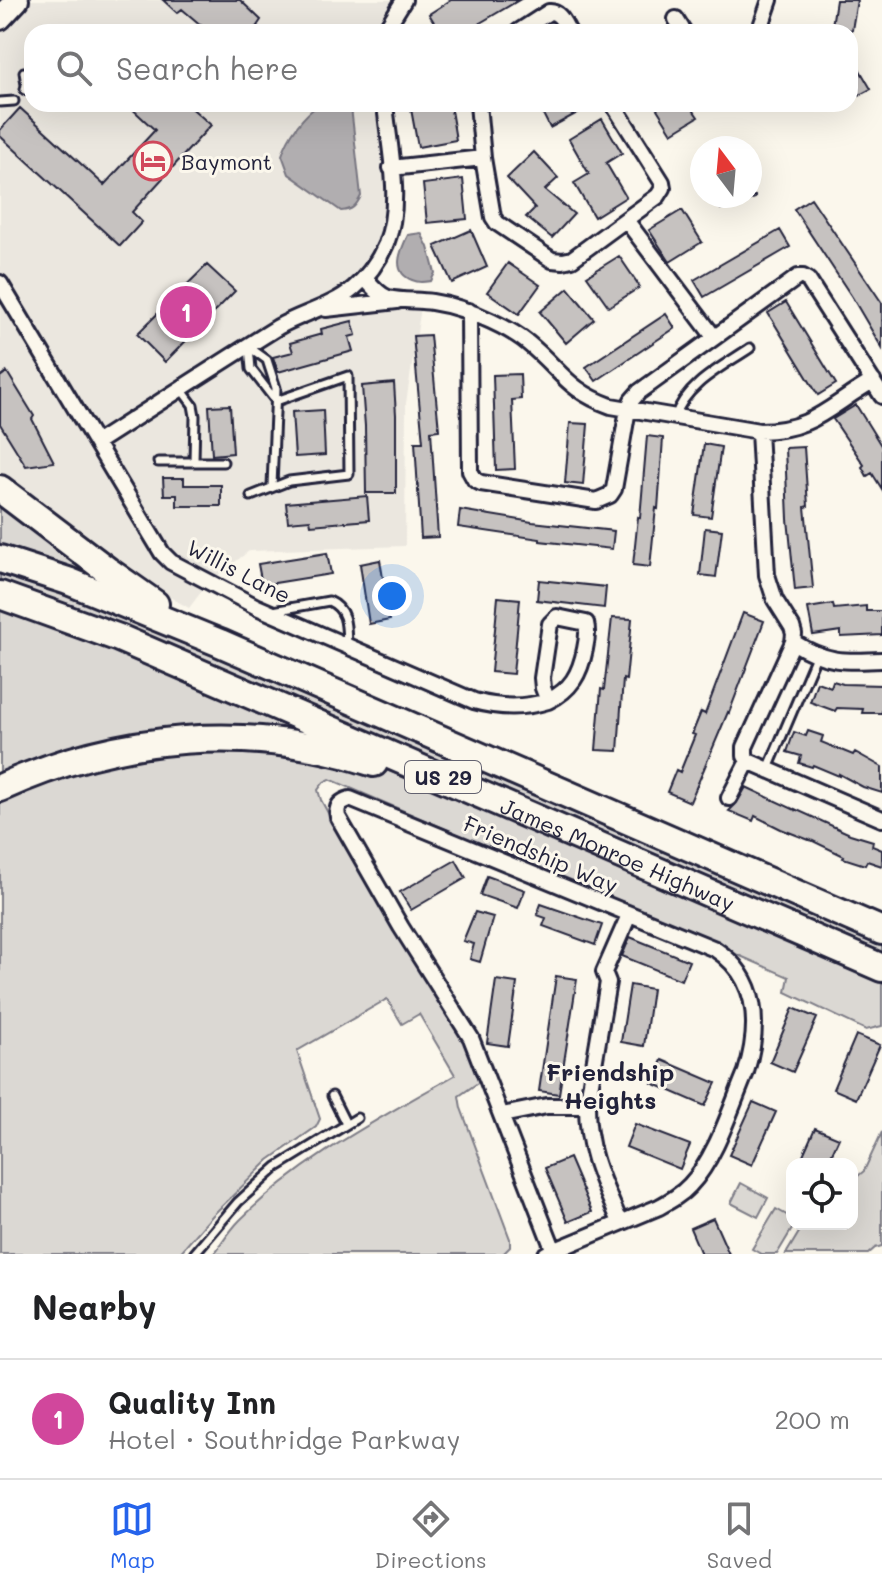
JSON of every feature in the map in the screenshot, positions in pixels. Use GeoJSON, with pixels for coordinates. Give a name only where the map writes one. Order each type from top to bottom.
{"type":"FeatureCollection","features":[{"type":"Feature","properties":{"kind":"highway"},"geometry":{"type":"LineString","coordinates":[[0,489],[153,603],[220,643]]}},
{"type":"Feature","properties":{"kind":"highway","name":"James Monroe Highway"},"geometry":{"type":"LineString","coordinates":[[0,559],[81,586],[220,643],[882,931]]}},
{"type":"Feature","properties":{"kind":"highway","name":"James Monroe Highway"},"geometry":{"type":"LineString","coordinates":[[0,595],[119,638],[882,968]]}},
{"type":"Feature","properties":{"kind":"highway"},"geometry":{"type":"LineString","coordinates":[[0,788],[52,766],[126,747],[176,740],[238,738],[275,741],[349,755],[527,814]]}},
{"type":"Feature","properties":{"kind":"main road"},"geometry":{"type":"LineString","coordinates":[[0,18],[17,0]]}},
{"type":"Feature","properties":{"kind":"street"},"geometry":{"type":"LineString","coordinates":[[390,24],[404,0]]}},
{"type":"Feature","properties":{"kind":"street"},"geometry":{"type":"LineString","coordinates":[[762,24],[770,0]]}},
{"type":"Feature","properties":{"kind":"street"},"geometry":{"type":"LineString","coordinates":[[530,24],[549,12],[551,6]]}},
{"type":"Feature","properties":{"kind":"street"},"geometry":{"type":"LineString","coordinates":[[551,6],[564,24]]}},
{"type":"Feature","properties":{"kind":"street"},"geometry":{"type":"LineString","coordinates":[[96,443],[279,326],[340,298],[365,278],[385,246],[391,227],[394,196],[386,112]]}},
{"type":"Feature","properties":{"kind":"street"},"geometry":{"type":"LineString","coordinates":[[479,112],[493,217],[497,223],[552,260],[563,261],[572,259],[626,220],[658,196],[663,188],[618,112]]}},
{"type":"Feature","properties":{"kind":"street"},"geometry":{"type":"LineString","coordinates":[[391,168],[483,158]]}},
{"type":"Feature","properties":{"kind":"street"},"geometry":{"type":"LineString","coordinates":[[626,220],[714,337]]}},
{"type":"Feature","properties":{"kind":"street"},"geometry":{"type":"LineString","coordinates":[[469,311],[470,471],[481,483],[596,501],[610,495],[614,489],[632,400],[798,277],[808,280],[882,396]]}},
{"type":"Feature","properties":{"kind":"street"},"geometry":{"type":"LineString","coordinates":[[365,278],[387,297],[435,302],[469,311],[493,322],[528,343],[579,392],[603,403],[628,409],[759,431],[792,428],[808,422],[873,381]]}},
{"type":"Feature","properties":{"kind":"street","name":"Willis Lane"},"geometry":{"type":"LineString","coordinates":[[0,283],[162,553],[171,562],[267,612],[474,701],[509,708],[548,701]]}},
{"type":"Feature","properties":{"kind":"street"},"geometry":{"type":"LineString","coordinates":[[314,310],[412,300]]}},
{"type":"Feature","properties":{"kind":"street"},"geometry":{"type":"LineString","coordinates":[[759,431],[767,575],[775,600],[794,634],[745,747],[745,756],[748,761],[882,819]]}},
{"type":"Feature","properties":{"kind":"street"},"geometry":{"type":"LineString","coordinates":[[557,617],[586,623],[587,639],[579,673],[566,690],[548,701],[542,678],[550,624],[557,617]]}},
{"type":"Feature","properties":{"kind":"street"},"geometry":{"type":"LineString","coordinates":[[793,642],[816,656],[834,661],[882,660]]}},
{"type":"Feature","properties":{"kind":"street"},"geometry":{"type":"LineString","coordinates":[[729,798],[748,761]]}},
{"type":"Feature","properties":{"kind":"street","name":"Friendship Way"},"geometry":{"type":"LineString","coordinates":[[350,799],[715,949],[737,967],[746,981],[752,1006],[753,1037],[746,1072],[709,1160],[700,1174],[675,1198],[659,1207],[550,1252],[502,1115],[471,1038],[338,817],[337,810],[344,801],[350,799]]}},
{"type":"Feature","properties":{"kind":"street"},"geometry":{"type":"LineString","coordinates":[[620,1222],[595,1162],[590,1144],[587,1106],[608,982],[604,972],[629,915]]}},
{"type":"Feature","properties":{"kind":"street"},"geometry":{"type":"LineString","coordinates":[[502,1115],[547,1106],[587,1106]]}},
{"type":"Feature","properties":{"kind":"lane"},"geometry":{"type":"LineString","coordinates":[[0,102],[14,101]]}},
{"type":"Feature","properties":{"kind":"lane"},"geometry":{"type":"LineString","coordinates":[[249,347],[251,369],[276,401]]}},
{"type":"Feature","properties":{"kind":"lane"},"geometry":{"type":"LineString","coordinates":[[249,347],[267,360],[276,388],[272,486]]}},
{"type":"Feature","properties":{"kind":"lane"},"geometry":{"type":"LineString","coordinates":[[675,417],[694,387],[750,348]]}},
{"type":"Feature","properties":{"kind":"lane"},"geometry":{"type":"LineString","coordinates":[[251,496],[289,481],[349,474],[348,376],[276,401]]}},
{"type":"Feature","properties":{"kind":"lane"},"geometry":{"type":"LineString","coordinates":[[181,389],[193,405],[195,416],[194,461]]}},
{"type":"Feature","properties":{"kind":"lane"},"geometry":{"type":"LineString","coordinates":[[158,462],[223,462]]}},
{"type":"Feature","properties":{"kind":"lane"},"geometry":{"type":"LineString","coordinates":[[267,612],[329,601],[336,604],[345,616],[347,647]]}},
{"type":"Feature","properties":{"kind":"lane"},"geometry":{"type":"LineString","coordinates":[[768,769],[816,656]]}},
{"type":"Feature","properties":{"kind":"lane"},"geometry":{"type":"LineString","coordinates":[[332,1096],[346,1124]]}},
{"type":"Feature","properties":{"kind":"lane"},"geometry":{"type":"LineString","coordinates":[[194,1254],[238,1202],[277,1167],[357,1118]]}},
{"type":"Feature","properties":{"kind":"shaded area"},"geometry":{"type":"Polygon","coordinates":[[[31,0],[404,0],[391,24],[24,24],[24,112],[386,112],[388,238],[365,278],[327,305],[422,301],[406,403],[405,546],[249,551],[208,583],[189,608],[124,571],[0,478],[0,33],[31,0]]]}},
{"type":"Feature","properties":{"kind":"shaded area"},"geometry":{"type":"Polygon","coordinates":[[[352,112],[361,196],[356,205],[348,210],[341,211],[289,174],[282,155],[297,126],[308,114],[352,112]]]}},
{"type":"Feature","properties":{"kind":"shaded area"},"geometry":{"type":"Polygon","coordinates":[[[421,233],[435,273],[431,281],[412,280],[401,272],[399,266],[408,235],[421,233]]]}},
{"type":"Feature","properties":{"kind":"shaded area"},"geometry":{"type":"Polygon","coordinates":[[[0,495],[123,588],[60,563],[0,545],[0,495]]]}},
{"type":"Feature","properties":{"kind":"shaded area"},"geometry":{"type":"Polygon","coordinates":[[[0,568],[68,591],[882,941],[882,960],[0,586],[0,568]]]}},
{"type":"Feature","properties":{"kind":"shaded area"},"geometry":{"type":"Polygon","coordinates":[[[0,610],[43,621],[321,735],[286,736],[0,779],[0,610]]]}},
{"type":"Feature","properties":{"kind":"shaded area"},"geometry":{"type":"Polygon","coordinates":[[[175,745],[371,764],[428,786],[882,977],[882,1026],[866,1030],[786,992],[789,977],[330,779],[318,790],[321,800],[354,861],[457,1024],[482,1080],[459,1096],[461,1108],[510,1239],[510,1247],[503,1254],[214,1254],[240,1220],[289,1178],[343,1141],[455,1075],[419,1014],[402,1024],[387,999],[297,1051],[320,1119],[316,1127],[269,1160],[212,1216],[179,1254],[0,1254],[0,794],[175,745]]]}},
{"type":"Feature","properties":{"kind":"shaded area"},"geometry":{"type":"Polygon","coordinates":[[[882,1132],[882,1246],[868,1254],[786,1254],[800,1230],[858,1230],[858,1176],[864,1171],[882,1132]]]}},
{"type":"Feature","properties":{"kind":"shaded area"},"geometry":{"type":"Polygon","coordinates":[[[741,1183],[768,1198],[758,1217],[731,1203],[741,1183]]]}},
{"type":"Feature","properties":{"kind":"shaded area"},"geometry":{"type":"Polygon","coordinates":[[[776,1209],[786,1215],[786,1230],[791,1230],[777,1254],[761,1254],[752,1249],[776,1209]]]}},
{"type":"Feature","properties":{"kind":"building"},"geometry":{"type":"Polygon","coordinates":[[[163,0],[240,0],[261,20],[258,24],[200,24],[182,9],[177,13],[163,0]]]}},
{"type":"Feature","properties":{"kind":"building"},"geometry":{"type":"Polygon","coordinates":[[[451,0],[519,0],[481,24],[435,24],[429,14],[451,0]]]}},
{"type":"Feature","properties":{"kind":"building"},"geometry":{"type":"Polygon","coordinates":[[[836,0],[857,0],[853,24],[832,24],[836,0]]]}},
{"type":"Feature","properties":{"kind":"building"},"geometry":{"type":"Polygon","coordinates":[[[858,67],[871,89],[858,96],[858,67]]]}},
{"type":"Feature","properties":{"kind":"building","name":"Baymont"},"geometry":{"type":"Polygon","coordinates":[[[20,108],[104,185],[155,130],[136,112],[196,112],[211,125],[132,212],[142,222],[120,246],[0,136],[0,130],[20,108]]]}},
{"type":"Feature","properties":{"kind":"building"},"geometry":{"type":"Polygon","coordinates":[[[412,112],[451,112],[456,140],[418,147],[412,112]]]}},
{"type":"Feature","properties":{"kind":"building"},"geometry":{"type":"Polygon","coordinates":[[[542,112],[579,112],[550,128],[542,112]]]}},
{"type":"Feature","properties":{"kind":"building"},"geometry":{"type":"Polygon","coordinates":[[[659,112],[695,112],[698,117],[672,133],[659,112]]]}},
{"type":"Feature","properties":{"kind":"building"},"geometry":{"type":"Polygon","coordinates":[[[602,119],[622,153],[606,163],[626,197],[594,217],[574,183],[589,174],[569,139],[602,119]]]}},
{"type":"Feature","properties":{"kind":"building"},"geometry":{"type":"Polygon","coordinates":[[[534,152],[558,178],[545,190],[574,214],[552,238],[526,217],[535,208],[507,178],[534,152]]]}},
{"type":"Feature","properties":{"kind":"building"},"geometry":{"type":"Polygon","coordinates":[[[463,179],[467,219],[427,223],[423,184],[463,179]]]}},
{"type":"Feature","properties":{"kind":"building"},"geometry":{"type":"Polygon","coordinates":[[[811,198],[882,303],[882,348],[794,209],[811,198]]]}},
{"type":"Feature","properties":{"kind":"building"},"geometry":{"type":"Polygon","coordinates":[[[682,210],[702,242],[670,262],[649,230],[682,210]]]}},
{"type":"Feature","properties":{"kind":"building"},"geometry":{"type":"Polygon","coordinates":[[[471,230],[487,267],[452,283],[435,246],[471,230]]]}},
{"type":"Feature","properties":{"kind":"building"},"geometry":{"type":"Polygon","coordinates":[[[780,230],[790,247],[704,297],[694,280],[780,230]]]}},
{"type":"Feature","properties":{"kind":"building"},"geometry":{"type":"Polygon","coordinates":[[[619,256],[640,287],[609,307],[587,276],[619,256]]]}},
{"type":"Feature","properties":{"kind":"building"},"geometry":{"type":"Polygon","coordinates":[[[508,263],[540,285],[519,314],[487,292],[508,263]]]}},
{"type":"Feature","properties":{"kind":"building"},"geometry":{"type":"Polygon","coordinates":[[[207,265],[235,291],[165,362],[137,334],[207,265]]]}},
{"type":"Feature","properties":{"kind":"building"},"geometry":{"type":"Polygon","coordinates":[[[568,288],[594,319],[566,343],[540,312],[568,288]]]}},
{"type":"Feature","properties":{"kind":"building"},"geometry":{"type":"Polygon","coordinates":[[[786,302],[836,384],[818,395],[768,313],[786,302]]]}},
{"type":"Feature","properties":{"kind":"building"},"geometry":{"type":"Polygon","coordinates":[[[666,314],[675,328],[596,381],[586,367],[666,314]]]}},
{"type":"Feature","properties":{"kind":"building"},"geometry":{"type":"Polygon","coordinates":[[[352,321],[356,335],[349,337],[353,351],[278,372],[273,357],[293,352],[290,343],[322,334],[321,329],[352,321]]]}},
{"type":"Feature","properties":{"kind":"building"},"geometry":{"type":"Polygon","coordinates":[[[430,335],[439,430],[431,431],[438,537],[421,538],[415,442],[423,442],[413,336],[430,335]]]}},
{"type":"Feature","properties":{"kind":"building"},"geometry":{"type":"Polygon","coordinates":[[[7,372],[34,416],[32,419],[54,462],[26,466],[0,424],[0,377],[7,372]]]}},
{"type":"Feature","properties":{"kind":"building"},"geometry":{"type":"Polygon","coordinates":[[[520,374],[521,399],[512,400],[515,469],[496,470],[493,375],[520,374]]]}},
{"type":"Feature","properties":{"kind":"building"},"geometry":{"type":"Polygon","coordinates":[[[394,383],[396,493],[366,493],[362,386],[394,383]]]}},
{"type":"Feature","properties":{"kind":"building"},"geometry":{"type":"Polygon","coordinates":[[[230,405],[233,453],[212,455],[209,406],[230,405]]]}},
{"type":"Feature","properties":{"kind":"building"},"geometry":{"type":"Polygon","coordinates":[[[856,405],[882,447],[882,489],[872,473],[867,476],[862,467],[864,465],[833,419],[856,405]]]}},
{"type":"Feature","properties":{"kind":"building"},"geometry":{"type":"Polygon","coordinates":[[[323,410],[325,455],[295,457],[292,412],[323,410]]]}},
{"type":"Feature","properties":{"kind":"building"},"geometry":{"type":"Polygon","coordinates":[[[570,423],[588,424],[583,485],[565,483],[570,423]]]}},
{"type":"Feature","properties":{"kind":"building"},"geometry":{"type":"Polygon","coordinates":[[[647,436],[663,438],[650,567],[633,565],[647,436]]]}},
{"type":"Feature","properties":{"kind":"building"},"geometry":{"type":"Polygon","coordinates":[[[704,444],[721,447],[711,517],[694,515],[704,444]]]}},
{"type":"Feature","properties":{"kind":"building"},"geometry":{"type":"Polygon","coordinates":[[[804,447],[808,506],[805,507],[813,588],[795,590],[785,448],[804,447]]]}},
{"type":"Feature","properties":{"kind":"building"},"geometry":{"type":"Polygon","coordinates":[[[163,478],[184,478],[184,485],[221,485],[221,506],[177,506],[177,495],[164,495],[163,478]]]}},
{"type":"Feature","properties":{"kind":"building"},"geometry":{"type":"Polygon","coordinates":[[[367,496],[369,520],[311,525],[310,520],[288,522],[286,503],[367,496]]]}},
{"type":"Feature","properties":{"kind":"building"},"geometry":{"type":"Polygon","coordinates":[[[460,510],[614,531],[612,549],[458,527],[460,510]]]}},
{"type":"Feature","properties":{"kind":"building"},"geometry":{"type":"Polygon","coordinates":[[[705,528],[722,530],[716,577],[700,575],[705,528]]]}},
{"type":"Feature","properties":{"kind":"building"},"geometry":{"type":"Polygon","coordinates":[[[327,553],[331,574],[262,585],[258,564],[327,553]]]}},
{"type":"Feature","properties":{"kind":"building"},"geometry":{"type":"Polygon","coordinates":[[[380,560],[390,620],[369,624],[360,564],[380,560]]]}},
{"type":"Feature","properties":{"kind":"building"},"geometry":{"type":"Polygon","coordinates":[[[539,580],[606,587],[604,608],[537,600],[539,580]]]}},
{"type":"Feature","properties":{"kind":"building"},"geometry":{"type":"Polygon","coordinates":[[[498,597],[520,599],[513,674],[491,672],[498,597]]]}},
{"type":"Feature","properties":{"kind":"building"},"geometry":{"type":"Polygon","coordinates":[[[833,604],[834,609],[866,606],[866,611],[882,611],[882,635],[841,637],[841,631],[813,635],[808,608],[833,604]]]}},
{"type":"Feature","properties":{"kind":"building"},"geometry":{"type":"Polygon","coordinates":[[[743,613],[764,621],[729,713],[690,802],[667,792],[676,770],[680,772],[701,712],[705,714],[743,613]]]}},
{"type":"Feature","properties":{"kind":"building"},"geometry":{"type":"Polygon","coordinates":[[[612,618],[632,619],[626,680],[623,679],[618,751],[596,750],[612,618]]]}},
{"type":"Feature","properties":{"kind":"building"},"geometry":{"type":"Polygon","coordinates":[[[833,681],[882,685],[882,713],[862,713],[863,709],[837,708],[835,711],[810,702],[817,682],[831,687],[833,681]]]}},
{"type":"Feature","properties":{"kind":"building"},"geometry":{"type":"Polygon","coordinates":[[[808,731],[823,736],[821,742],[853,755],[855,752],[882,767],[882,793],[839,774],[799,763],[801,756],[787,752],[794,732],[806,736],[808,731]]]}},
{"type":"Feature","properties":{"kind":"building"},"geometry":{"type":"Polygon","coordinates":[[[746,787],[850,834],[873,841],[872,846],[882,850],[882,866],[867,861],[865,865],[843,858],[809,839],[755,816],[753,821],[729,811],[746,787]]]}},
{"type":"Feature","properties":{"kind":"building"},"geometry":{"type":"Polygon","coordinates":[[[456,860],[466,878],[411,910],[400,892],[456,860]]]}},
{"type":"Feature","properties":{"kind":"building"},"geometry":{"type":"Polygon","coordinates":[[[487,876],[525,890],[518,908],[480,895],[487,876]]]}},
{"type":"Feature","properties":{"kind":"building"},"geometry":{"type":"Polygon","coordinates":[[[541,904],[602,925],[595,945],[543,926],[546,918],[537,915],[541,904]]]}},
{"type":"Feature","properties":{"kind":"building"},"geometry":{"type":"Polygon","coordinates":[[[475,912],[493,917],[480,962],[470,959],[474,944],[463,941],[475,912]]]}},
{"type":"Feature","properties":{"kind":"building"},"geometry":{"type":"Polygon","coordinates":[[[630,937],[689,961],[681,980],[622,956],[630,937]]]}},
{"type":"Feature","properties":{"kind":"building"},"geometry":{"type":"Polygon","coordinates":[[[556,976],[577,979],[559,1094],[539,1091],[556,976]]]}},
{"type":"Feature","properties":{"kind":"building"},"geometry":{"type":"Polygon","coordinates":[[[496,980],[517,983],[508,1046],[487,1043],[496,980]]]}},
{"type":"Feature","properties":{"kind":"building"},"geometry":{"type":"Polygon","coordinates":[[[630,985],[652,989],[644,1046],[621,1042],[630,985]]]}},
{"type":"Feature","properties":{"kind":"building"},"geometry":{"type":"Polygon","coordinates":[[[793,1008],[817,1018],[793,1072],[770,1062],[793,1008]]]}},
{"type":"Feature","properties":{"kind":"building"},"geometry":{"type":"Polygon","coordinates":[[[856,1035],[880,1045],[856,1099],[833,1089],[856,1035]]]}},
{"type":"Feature","properties":{"kind":"building"},"geometry":{"type":"Polygon","coordinates":[[[662,1060],[716,1083],[705,1106],[652,1083],[662,1060]]]}},
{"type":"Feature","properties":{"kind":"building"},"geometry":{"type":"Polygon","coordinates":[[[753,1102],[776,1112],[752,1165],[729,1155],[753,1102]]]}},
{"type":"Feature","properties":{"kind":"building"},"geometry":{"type":"Polygon","coordinates":[[[635,1124],[690,1145],[680,1169],[626,1147],[635,1124]]]}},
{"type":"Feature","properties":{"kind":"building"},"geometry":{"type":"Polygon","coordinates":[[[815,1128],[839,1138],[830,1158],[802,1158],[815,1128]]]}},
{"type":"Feature","properties":{"kind":"building"},"geometry":{"type":"Polygon","coordinates":[[[569,1158],[592,1212],[568,1222],[545,1168],[569,1158]]]}},
{"type":"Feature","properties":{"kind":"building"},"geometry":{"type":"Polygon","coordinates":[[[713,1218],[729,1254],[701,1254],[690,1228],[713,1218]]]}},
{"type":"Feature","properties":{"kind":"place","name":"Baymont"},"geometry":{"type":"Point","coordinates":[153,161]}},
{"type":"Feature","properties":{"kind":"place","name":"Quality Inn"},"geometry":{"type":"Point","coordinates":[186,312]}},
{"type":"Feature","properties":{"kind":"district","name":"Friendship Heights"},"geometry":{"type":"Point","coordinates":[610,1085]}}]}
